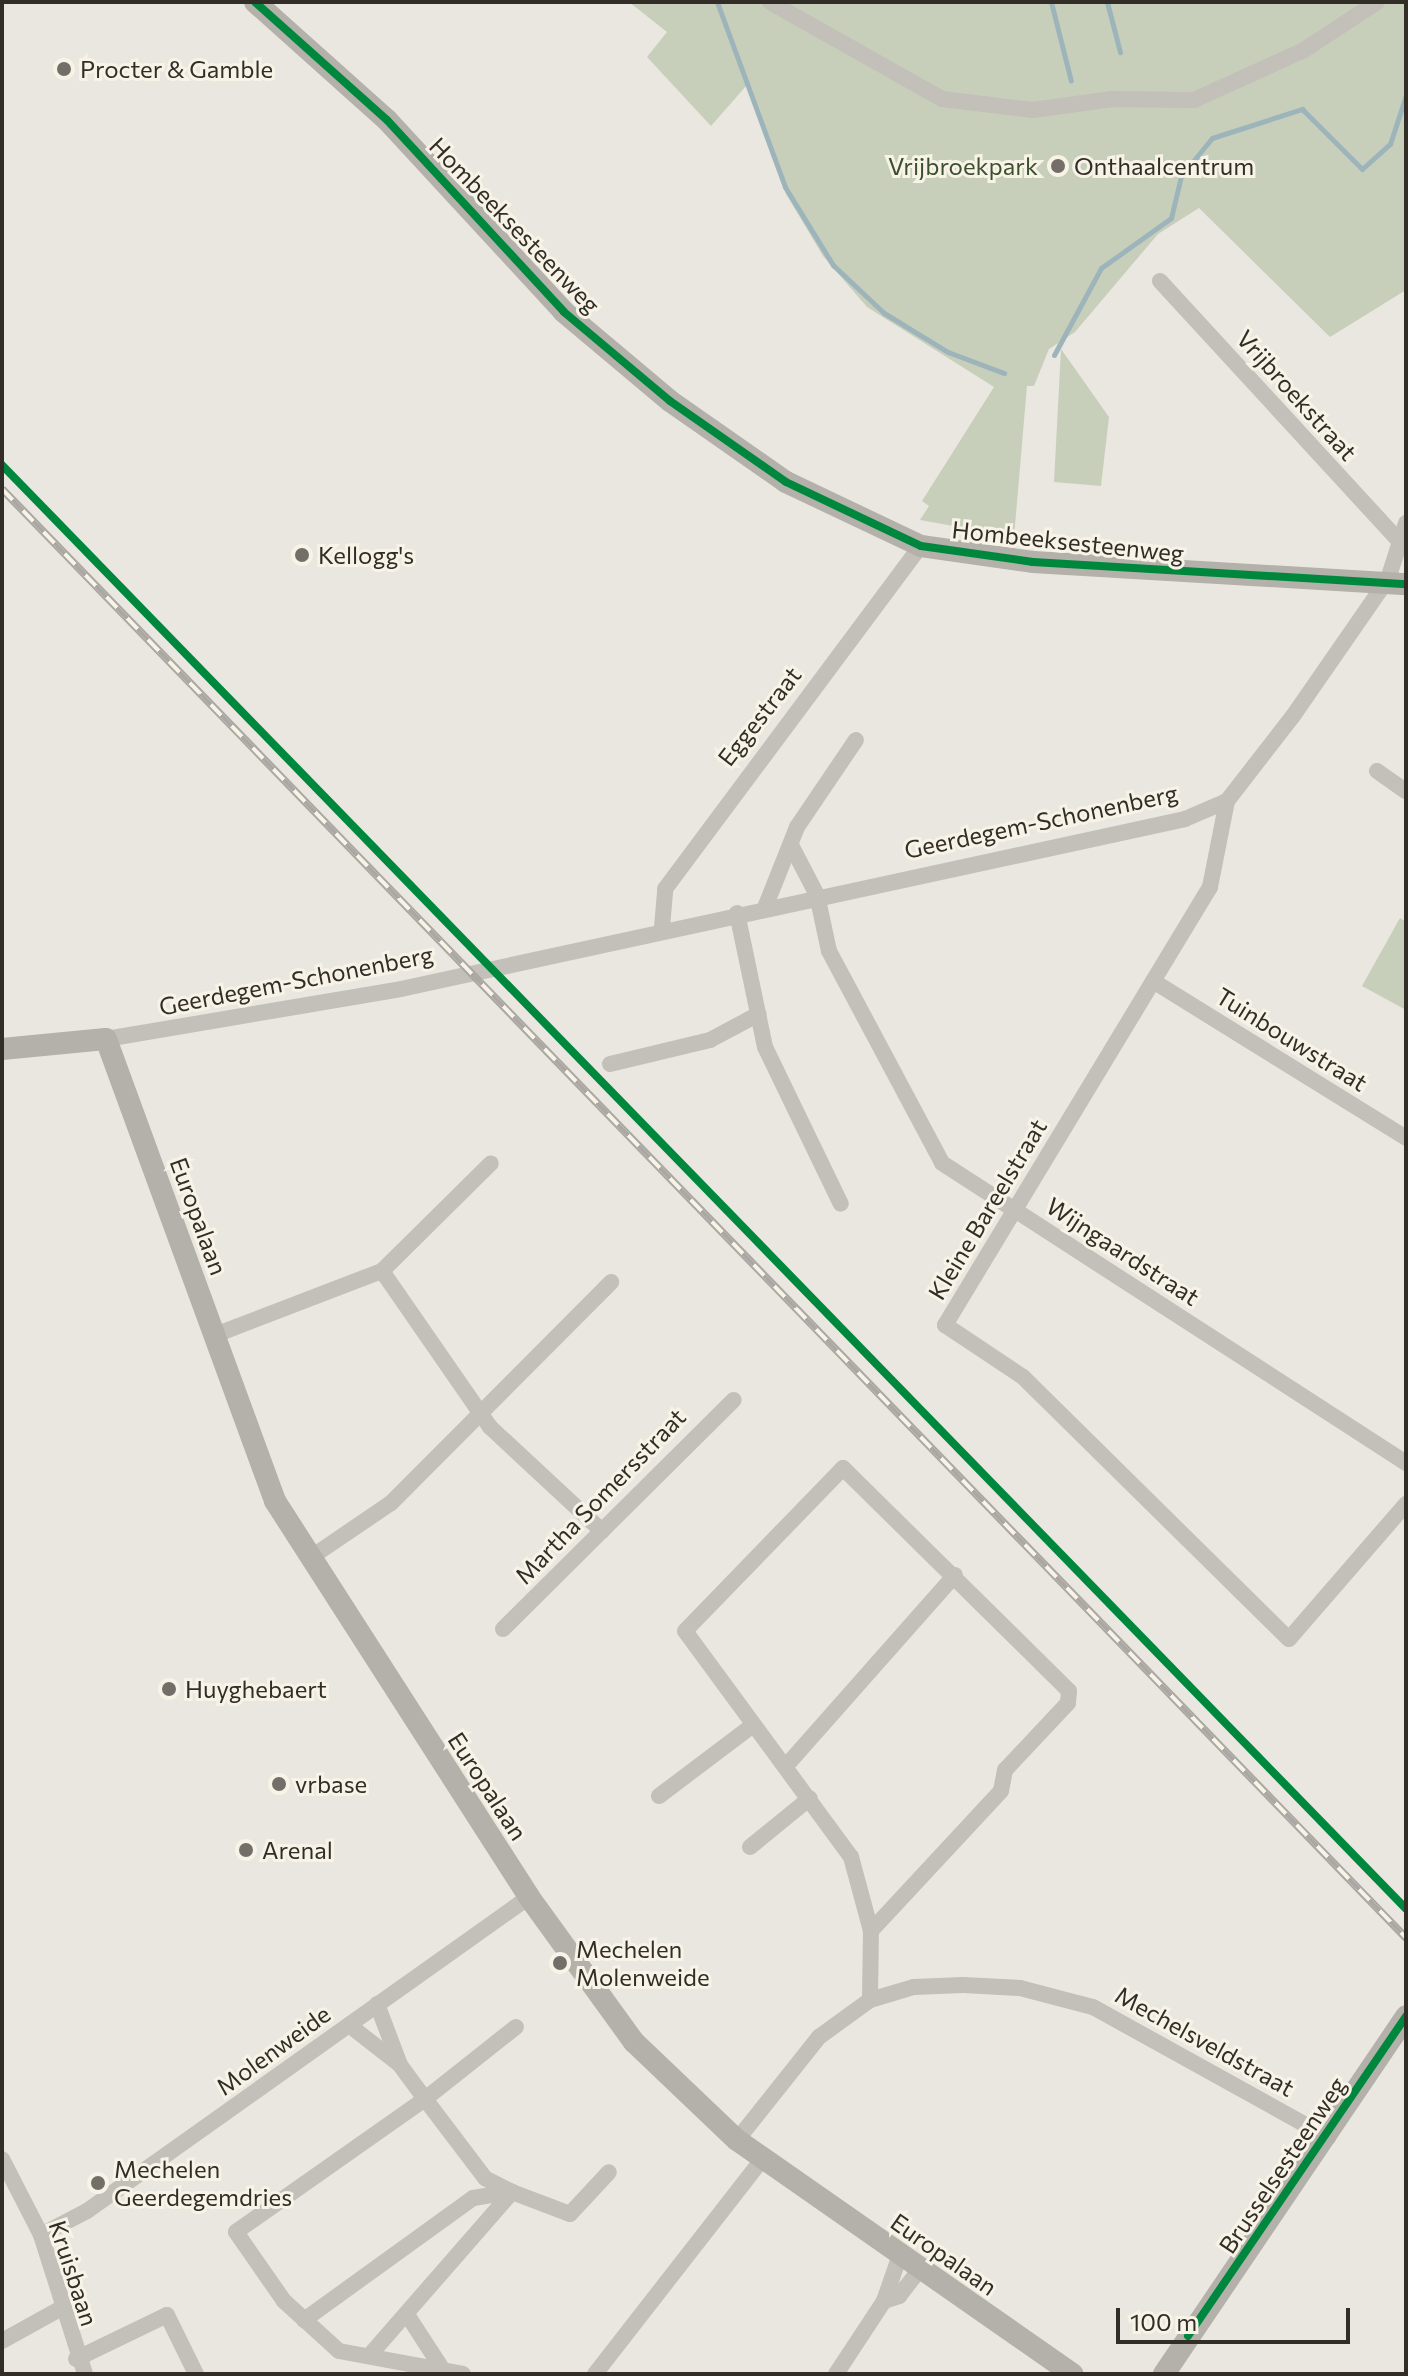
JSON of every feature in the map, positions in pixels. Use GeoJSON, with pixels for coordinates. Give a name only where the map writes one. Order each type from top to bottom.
{"type":"FeatureCollection","features":[{"type":"Feature","properties":{"kind":"street","name":"Hombeeksesteenweg"},"geometry":{"type":"LineString","coordinates":[[255,2],[387,120],[564,312],[670,401],[786,482],[921,546],[1223,576],[1397,581]]}},
{"type":"Feature","properties":{"kind":"street"},"geometry":{"type":"LineString","coordinates":[[770,2],[942,99],[1033,110],[1112,99],[1194,100],[1304,50],[1377,2]]}},
{"type":"Feature","properties":{"kind":"street","name":"Vrijbroekstraat"},"geometry":{"type":"LineString","coordinates":[[1160,281],[1399,541]]}},
{"type":"Feature","properties":{"kind":"street"},"geometry":{"type":"LineString","coordinates":[[1227,801],[1397,581],[1399,541],[1406,523]]}},
{"type":"Feature","properties":{"kind":"street","name":"Eggestraat"},"geometry":{"type":"LineString","coordinates":[[662,927],[665,889],[921,546]]}},
{"type":"Feature","properties":{"kind":"street"},"geometry":{"type":"LineString","coordinates":[[766,905],[792,847],[797,827],[856,740]]}},
{"type":"Feature","properties":{"kind":"street"},"geometry":{"type":"LineString","coordinates":[[1377,771],[1406,791]]}},
{"type":"Feature","properties":{"kind":"street","name":"Geerdegem-Schonenberg"},"geometry":{"type":"LineString","coordinates":[[2,1049],[106,1039],[401,989],[662,927],[1185,819],[1227,801]]}},
{"type":"Feature","properties":{"kind":"street","name":"Kleine Bareelstraat"},"geometry":{"type":"LineString","coordinates":[[1227,801],[1210,887],[945,1325],[1023,1377],[1289,1639],[1406,1504]]}},
{"type":"Feature","properties":{"kind":"street","name":"Wijngaardstraat"},"geometry":{"type":"LineString","coordinates":[[792,847],[817,895],[829,951],[920,1130],[942,1163],[1406,1463]]}},
{"type":"Feature","properties":{"kind":"street"},"geometry":{"type":"LineString","coordinates":[[737,913],[765,1047],[841,1204]]}},
{"type":"Feature","properties":{"kind":"street","name":"Tuinbouwstraat"},"geometry":{"type":"LineString","coordinates":[[1153,981],[1406,1138]]}},
{"type":"Feature","properties":{"kind":"street"},"geometry":{"type":"LineString","coordinates":[[610,1064],[710,1040],[759,1014]]}},
{"type":"Feature","properties":{"kind":"street","name":"Europalaan"},"geometry":{"type":"LineString","coordinates":[[106,1039],[275,1501],[529,1897],[634,2042],[737,2140],[1073,2374]]}},
{"type":"Feature","properties":{"kind":"street"},"geometry":{"type":"LineString","coordinates":[[215,1335],[382,1271],[491,1163]]}},
{"type":"Feature","properties":{"kind":"street"},"geometry":{"type":"LineString","coordinates":[[382,1271],[480,1414],[602,1531]]}},
{"type":"Feature","properties":{"kind":"street"},"geometry":{"type":"LineString","coordinates":[[310,1558],[391,1503],[611,1282]]}},
{"type":"Feature","properties":{"kind":"street","name":"Martha Somersstraat"},"geometry":{"type":"LineString","coordinates":[[503,1629],[734,1400]]}},
{"type":"Feature","properties":{"kind":"street"},"geometry":{"type":"LineString","coordinates":[[870,2000],[871,1931],[851,1857],[685,1631],[843,1468],[1062,1679],[1068,1703],[1005,1770],[1001,1791],[871,1931]]}},
{"type":"Feature","properties":{"kind":"street"},"geometry":{"type":"LineString","coordinates":[[786,1766],[955,1575]]}},
{"type":"Feature","properties":{"kind":"street"},"geometry":{"type":"LineString","coordinates":[[659,1796],[752,1726]]}},
{"type":"Feature","properties":{"kind":"street"},"geometry":{"type":"LineString","coordinates":[[750,1847],[810,1798]]}},
{"type":"Feature","properties":{"kind":"street","name":"Molenweide"},"geometry":{"type":"LineString","coordinates":[[41,2235],[87,2211],[529,1897]]}},
{"type":"Feature","properties":{"kind":"street","name":"Mechelsveldstraat"},"geometry":{"type":"LineString","coordinates":[[737,2140],[819,2037],[870,2000],[914,1987],[963,1985],[1020,1988],[1084,2004],[1154,2035],[1328,2137]]}},
{"type":"Feature","properties":{"kind":"street"},"geometry":{"type":"LineString","coordinates":[[377,2004],[400,2065]]}},
{"type":"Feature","properties":{"kind":"street","name":"Brusselsesteenweg"},"geometry":{"type":"LineString","coordinates":[[1164,2374],[1328,2137],[1406,2016]]}},
{"type":"Feature","properties":{"kind":"street"},"geometry":{"type":"LineString","coordinates":[[349,2025],[400,2065],[485,2178],[570,2214],[609,2172]]}},
{"type":"Feature","properties":{"kind":"street"},"geometry":{"type":"LineString","coordinates":[[463,2374],[441,2367],[339,2351],[304,2320],[236,2232],[425,2099],[516,2027]]}},
{"type":"Feature","properties":{"kind":"street"},"geometry":{"type":"LineString","coordinates":[[595,2374],[763,2158]]}},
{"type":"Feature","properties":{"kind":"street","name":"Kruisbaan"},"geometry":{"type":"LineString","coordinates":[[2,2159],[41,2235],[60,2309],[81,2366],[167,2315],[196,2374]]}},
{"type":"Feature","properties":{"kind":"street"},"geometry":{"type":"LineString","coordinates":[[369,2356],[408,2316],[512,2192]]}},
{"type":"Feature","properties":{"kind":"street"},"geometry":{"type":"LineString","coordinates":[[304,2320],[473,2198],[512,2192]]}},
{"type":"Feature","properties":{"kind":"street"},"geometry":{"type":"LineString","coordinates":[[836,2374],[884,2301],[900,2255]]}},
{"type":"Feature","properties":{"kind":"street"},"geometry":{"type":"LineString","coordinates":[[884,2301],[899,2296],[920,2269]]}},
{"type":"Feature","properties":{"kind":"street"},"geometry":{"type":"LineString","coordinates":[[2,2341],[60,2309]]}},
{"type":"Feature","properties":{"kind":"street"},"geometry":{"type":"LineString","coordinates":[[408,2316],[441,2367]]}},
{"type":"Feature","properties":{"kind":"green space","name":"Vrijbroekpark"},"geometry":{"type":"Polygon","coordinates":[[[629,2],[1406,2],[1406,290],[1330,337],[1199,208],[1158,234],[1075,332],[1049,349],[1034,386],[1027,386],[1014,537],[920,520],[929,506],[922,501],[994,387],[867,307],[823,256],[786,194],[747,85],[711,126],[647,57],[667,32],[629,2]]]}},
{"type":"Feature","properties":{"kind":"green space"},"geometry":{"type":"Polygon","coordinates":[[[1061,349],[1109,417],[1101,486],[1054,482],[1061,349]]]}},
{"type":"Feature","properties":{"kind":"green space"},"geometry":{"type":"Polygon","coordinates":[[[1400,918],[1406,922],[1406,1010],[1362,986],[1400,918]]]}},
{"type":"Feature","properties":{"kind":"waterway"},"geometry":{"type":"LineString","coordinates":[[717,2],[785,187],[833,265],[884,313],[948,352],[1004,373]]}},
{"type":"Feature","properties":{"kind":"waterway"},"geometry":{"type":"LineString","coordinates":[[1051,2],[1071,81]]}},
{"type":"Feature","properties":{"kind":"waterway"},"geometry":{"type":"LineString","coordinates":[[1107,2],[1120,52]]}},
{"type":"Feature","properties":{"kind":"waterway"},"geometry":{"type":"LineString","coordinates":[[1054,355],[1101,268],[1171,218],[1181,176],[1212,138],[1302,109],[1362,169],[1390,144],[1406,95]]}},
{"type":"Feature","properties":{"kind":"railway"},"geometry":{"type":"LineString","coordinates":[[2,489],[1406,1938]]}},
{"type":"Feature","properties":{"kind":"cycle path"},"geometry":{"type":"LineString","coordinates":[[255,2],[387,120],[564,312],[670,401],[786,482],[921,546],[1033,562],[1406,584]]}},
{"type":"Feature","properties":{"kind":"cycle path"},"geometry":{"type":"LineString","coordinates":[[2,465],[1406,1909]]}},
{"type":"Feature","properties":{"kind":"cycle path"},"geometry":{"type":"LineString","coordinates":[[1188,2336],[1406,2016]]}},
{"type":"Feature","properties":{"kind":"place","name":"Procter & Gamble"},"geometry":{"type":"Point","coordinates":[64,69]}},
{"type":"Feature","properties":{"kind":"place","name":"Onthaalcentrum"},"geometry":{"type":"Point","coordinates":[1058,166]}},
{"type":"Feature","properties":{"kind":"place","name":"Kellogg's"},"geometry":{"type":"Point","coordinates":[302,555]}},
{"type":"Feature","properties":{"kind":"place","name":"Huyghebaert"},"geometry":{"type":"Point","coordinates":[169,1689]}},
{"type":"Feature","properties":{"kind":"place","name":"vrbase"},"geometry":{"type":"Point","coordinates":[279,1784]}},
{"type":"Feature","properties":{"kind":"place","name":"Arenal"},"geometry":{"type":"Point","coordinates":[246,1850]}},
{"type":"Feature","properties":{"kind":"place","name":"Mechelen Molenweide"},"geometry":{"type":"Point","coordinates":[560,1963]}},
{"type":"Feature","properties":{"kind":"place","name":"Mechelen Geerdegemdries"},"geometry":{"type":"Point","coordinates":[98,2183]}}]}
